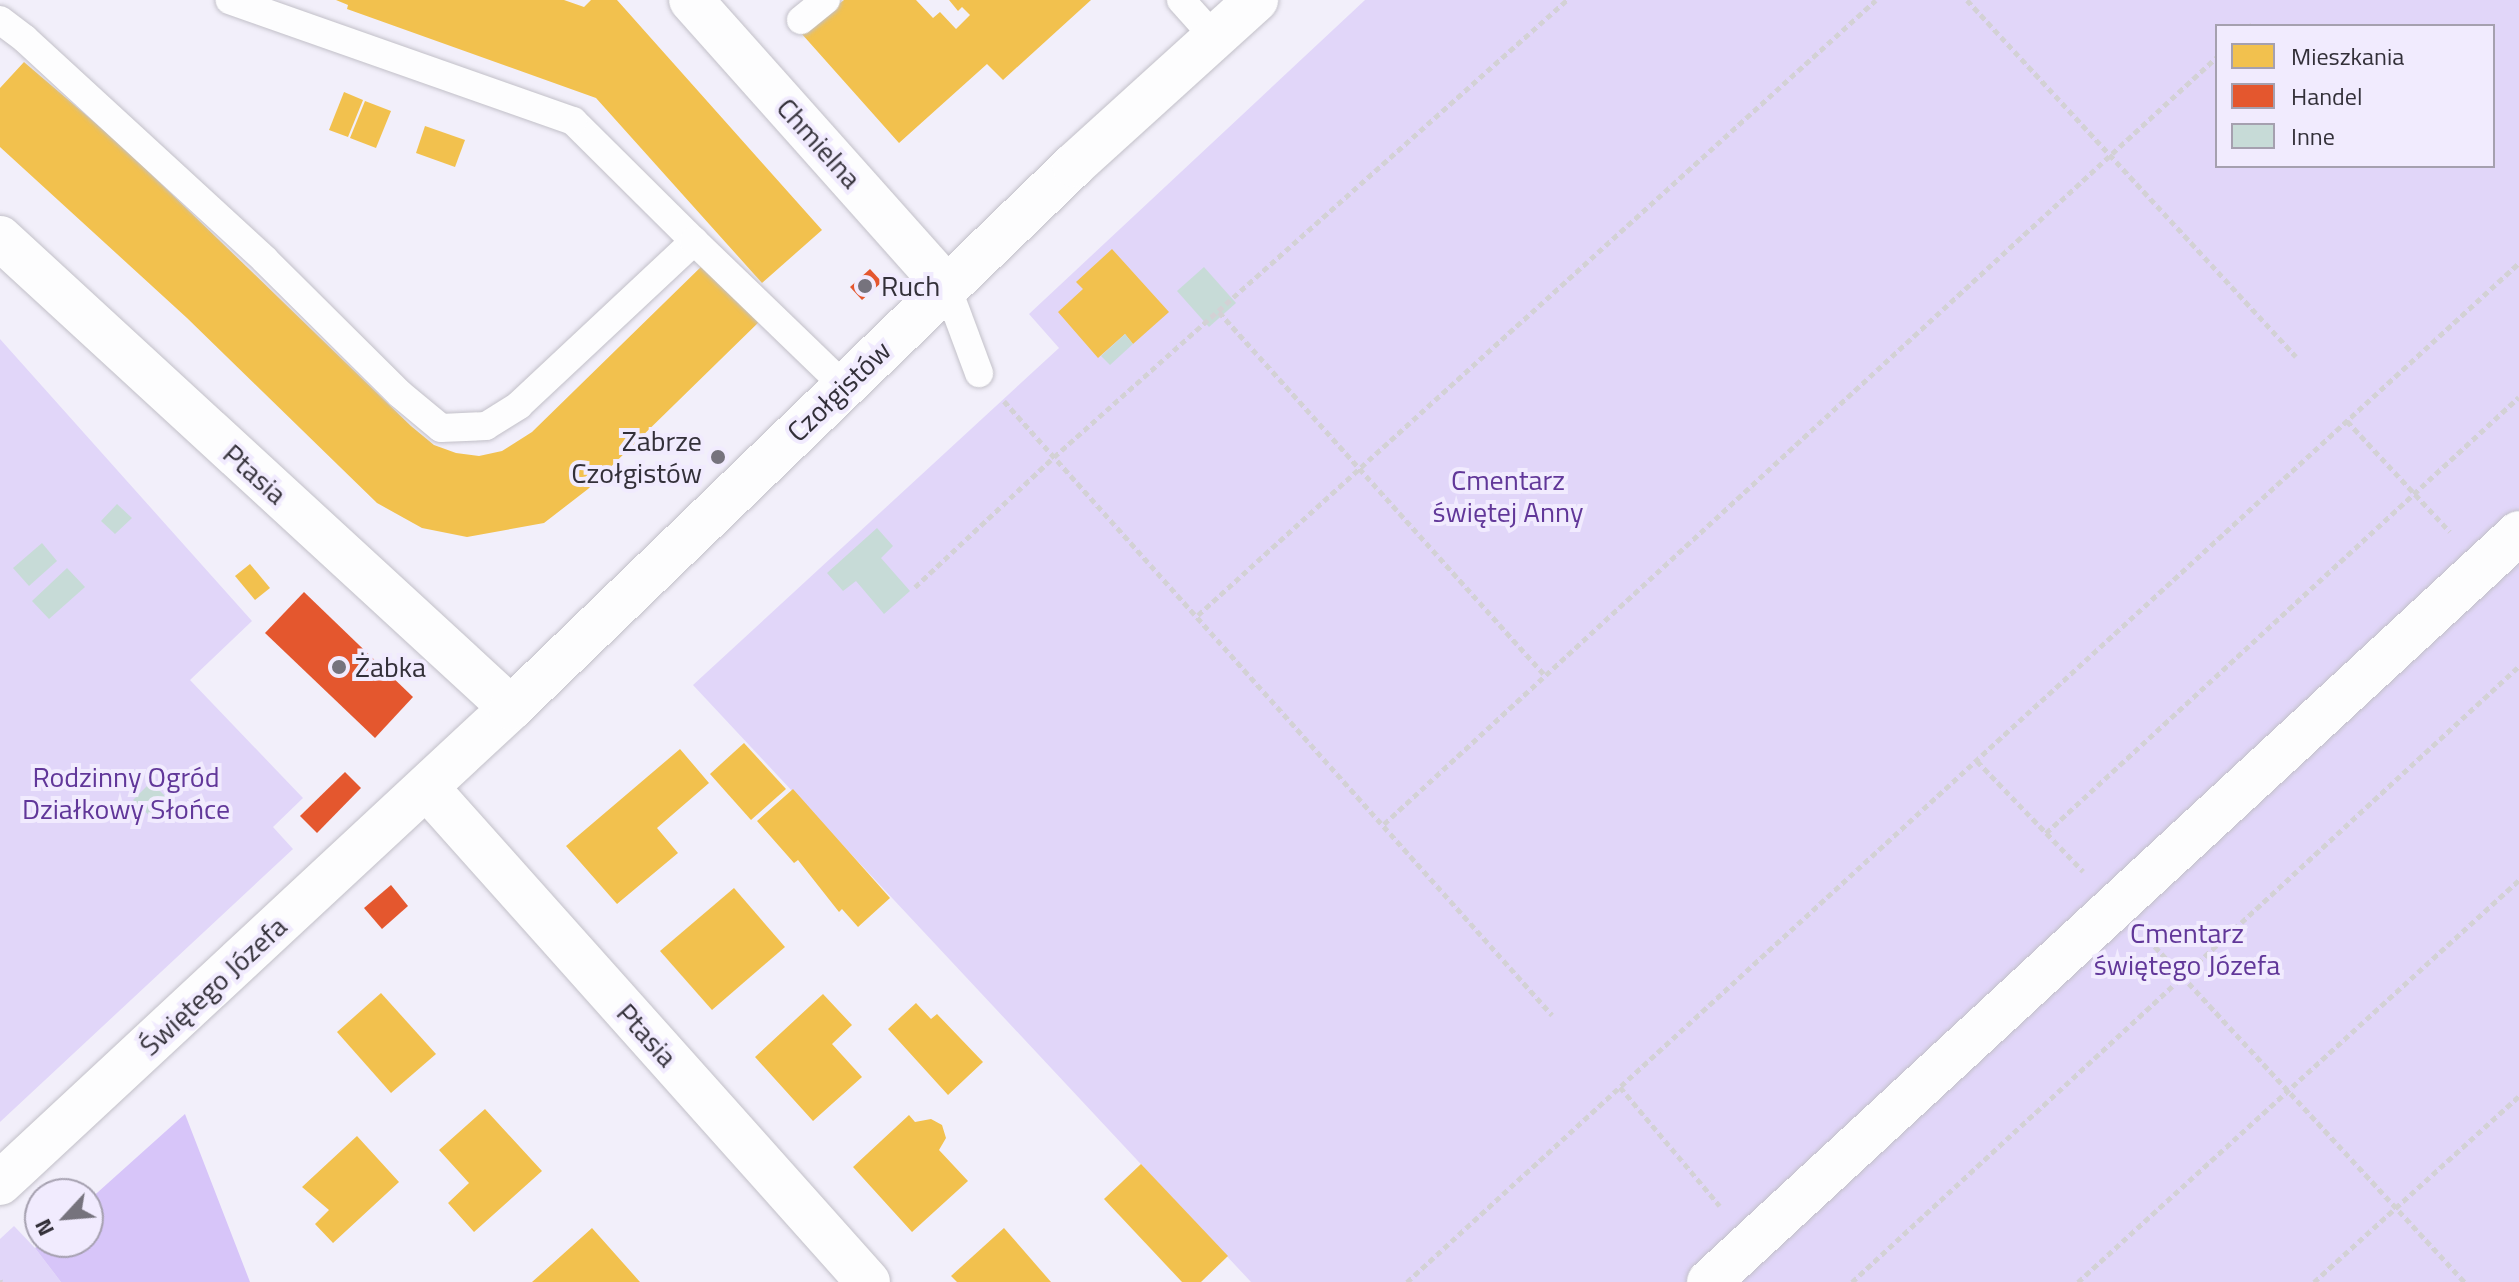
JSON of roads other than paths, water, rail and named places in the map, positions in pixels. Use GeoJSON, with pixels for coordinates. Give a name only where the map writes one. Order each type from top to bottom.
{"type":"FeatureCollection","features":[{"type":"Feature","properties":{"kind":"street","name":"Chmielna"},"geometry":{"type":"LineString","coordinates":[[691,0],[947,287]]}},
{"type":"Feature","properties":{"kind":"street","name":"Czołgistów"},"geometry":{"type":"LineString","coordinates":[[427,788],[947,287],[1256,0]]}},
{"type":"Feature","properties":{"kind":"street","name":"Ptasia"},"geometry":{"type":"LineString","coordinates":[[0,238],[511,708]]}},
{"type":"Feature","properties":{"kind":"street"},"geometry":{"type":"LineString","coordinates":[[1709,1282],[2519,533]]}},
{"type":"Feature","properties":{"kind":"street","name":"Ptasia"},"geometry":{"type":"LineString","coordinates":[[427,788],[868,1282]]}},
{"type":"Feature","properties":{"kind":"street","name":"Świętego Józefa"},"geometry":{"type":"LineString","coordinates":[[0,1183],[427,788]]}},
{"type":"Feature","properties":{"kind":"lane"},"geometry":{"type":"LineString","coordinates":[[230,0],[573,121],[844,386]]}},
{"type":"Feature","properties":{"kind":"lane"},"geometry":{"type":"LineString","coordinates":[[801,20],[826,0]]}},
{"type":"Feature","properties":{"kind":"lane"},"geometry":{"type":"LineString","coordinates":[[1181,0],[1215,38]]}},
{"type":"Feature","properties":{"kind":"lane"},"geometry":{"type":"LineString","coordinates":[[0,20],[25,39],[242,239],[400,394],[441,428],[486,426],[519,405],[694,241]]}},
{"type":"Feature","properties":{"kind":"lane"},"geometry":{"type":"LineString","coordinates":[[947,287],[979,373]]}},
{"type":"Feature","properties":{"kind":"place","name":"Ruch"},"geometry":{"type":"Point","coordinates":[865,286]}},
{"type":"Feature","properties":{"kind":"place","name":"Zabrze Czołgistów"},"geometry":{"type":"Point","coordinates":[718,457]}},
{"type":"Feature","properties":{"kind":"place","name":"Żabka"},"geometry":{"type":"Point","coordinates":[339,667]}},
{"type":"Feature","properties":{"kind":"park label","name":"Cmentarz świętej Anny"},"geometry":{"type":"Point","coordinates":[1508,496]}},
{"type":"Feature","properties":{"kind":"park label","name":"Rodzinny Ogród Działkowy Słońce"},"geometry":{"type":"Point","coordinates":[126,793]}},
{"type":"Feature","properties":{"kind":"park label","name":"Cmentarz świętego Józefa"},"geometry":{"type":"Point","coordinates":[2187,949]}}]}
